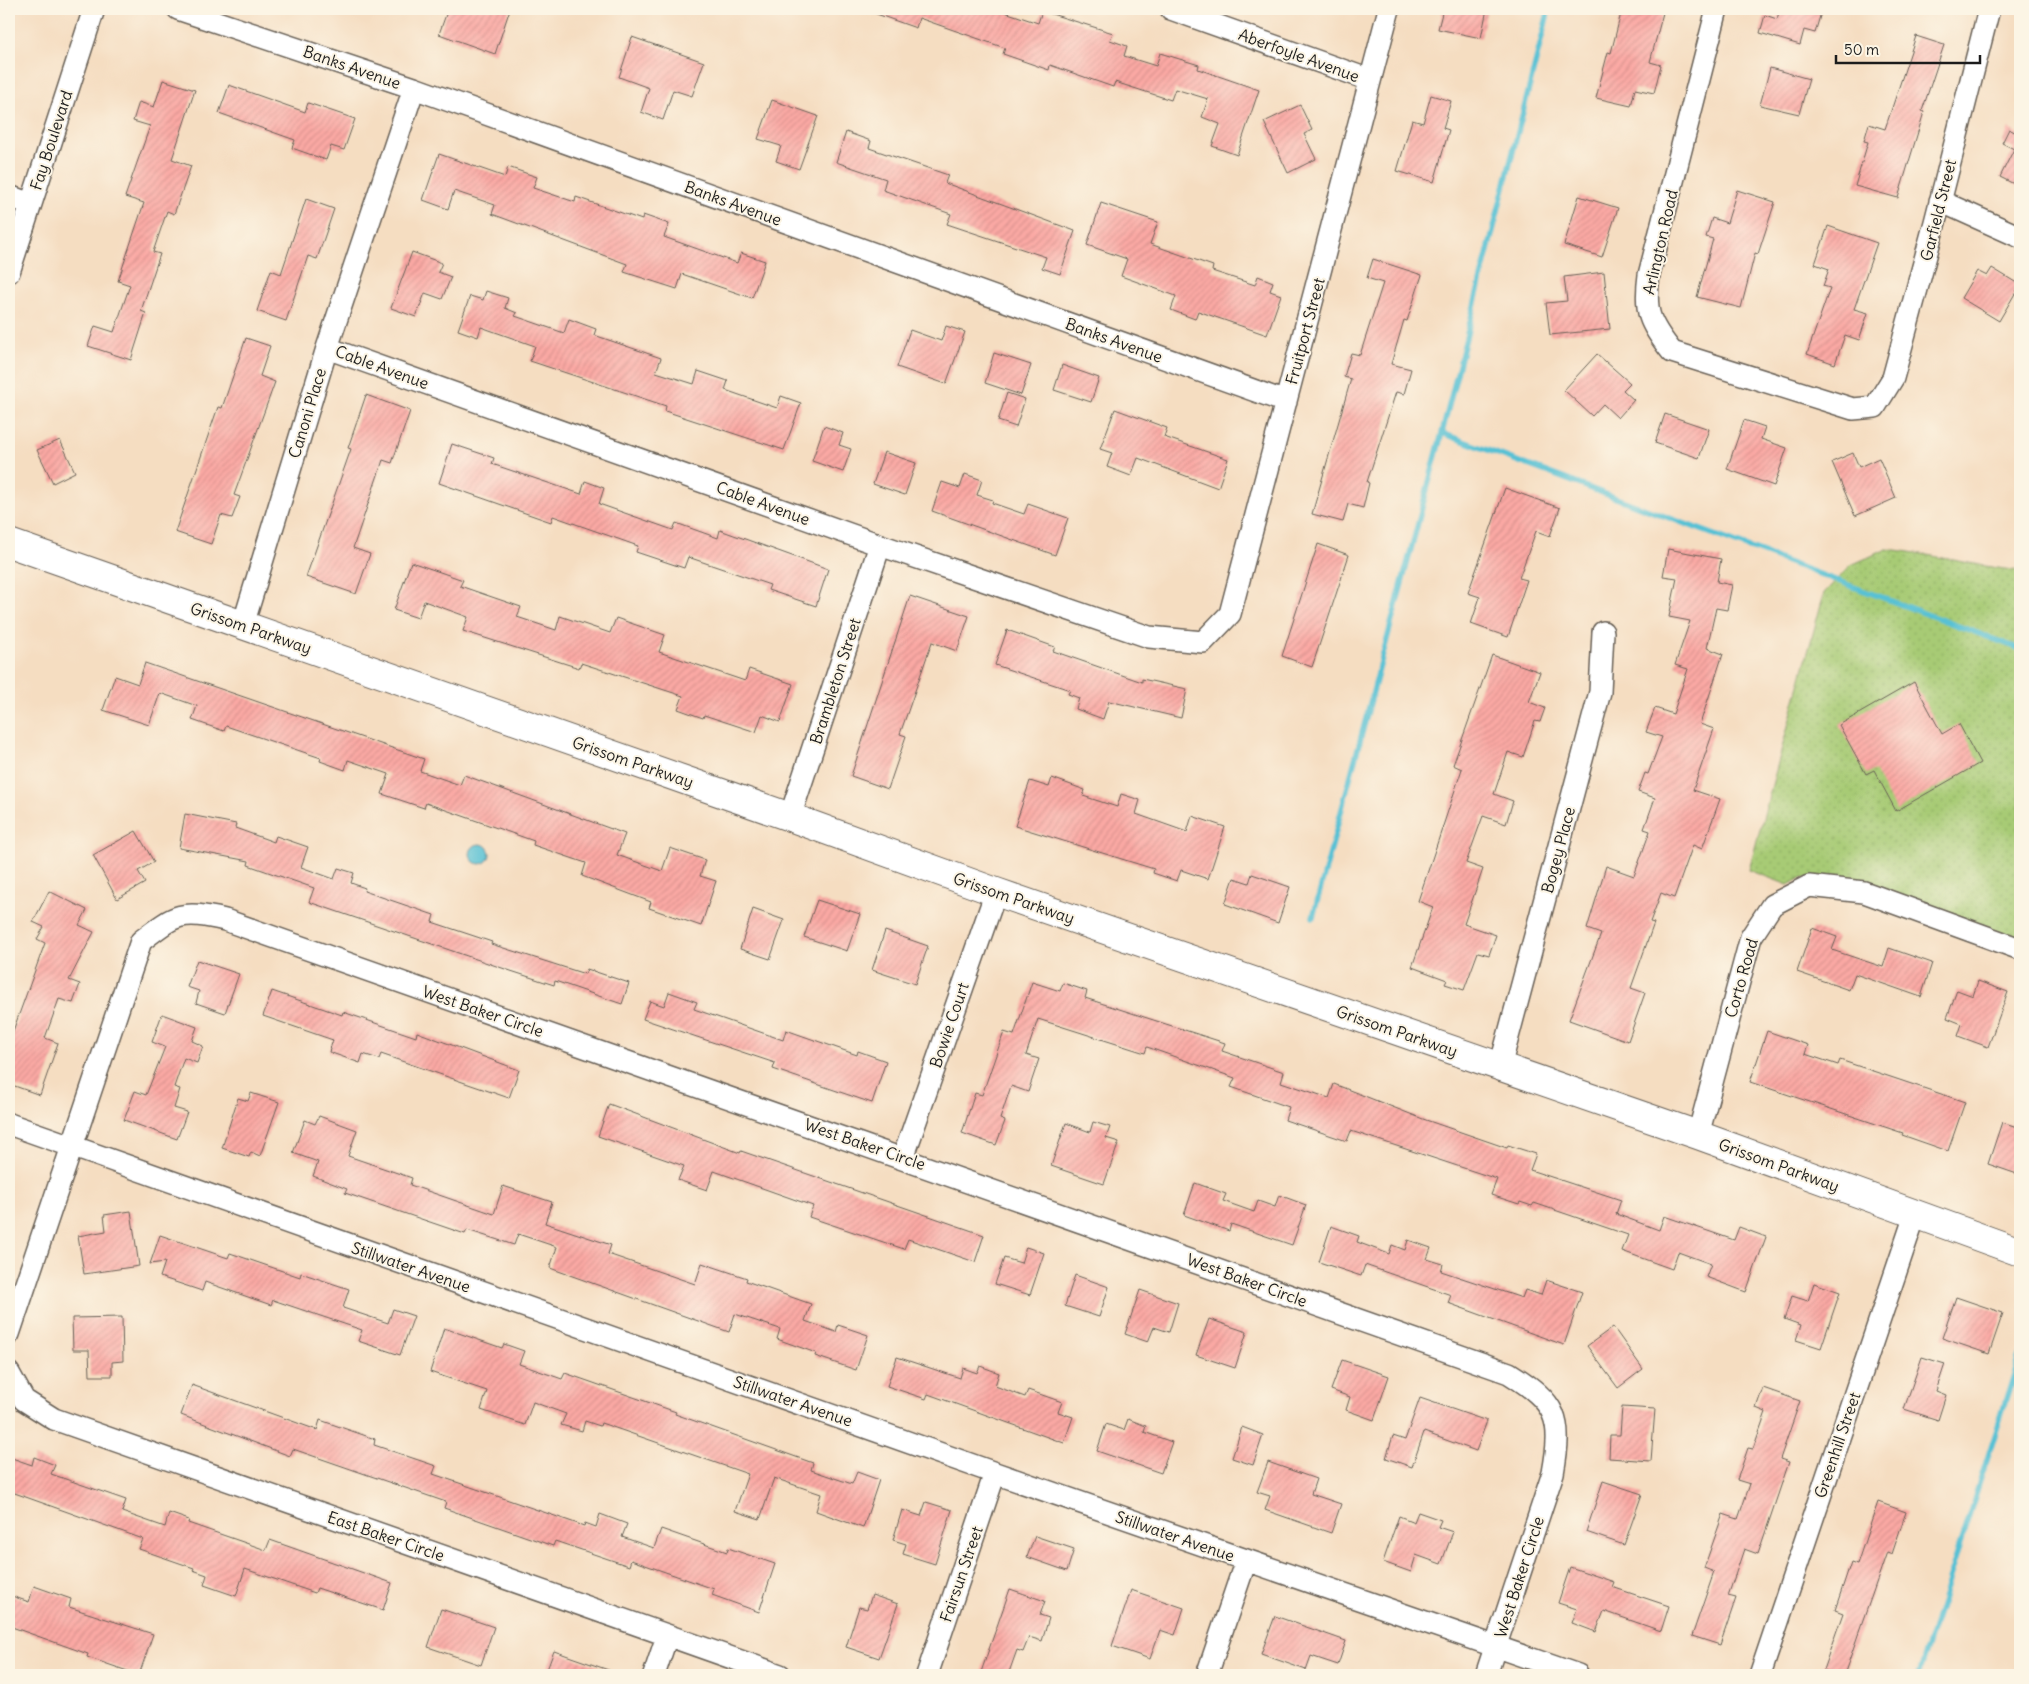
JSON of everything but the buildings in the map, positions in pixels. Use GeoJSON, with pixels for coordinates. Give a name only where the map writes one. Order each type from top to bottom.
{"type":"FeatureCollection","features":[{"type":"Feature","properties":{"kind":"main road","name":"Grissom Parkway"},"geometry":{"type":"LineString","coordinates":[[9,543],[790,817],[996,892],[1698,1135],[2020,1252]]}},
{"type":"Feature","properties":{"kind":"street","name":"Fay Boulevard"},"geometry":{"type":"LineString","coordinates":[[9,272],[94,9]]}},
{"type":"Feature","properties":{"kind":"street","name":"Banks Avenue"},"geometry":{"type":"LineString","coordinates":[[178,9],[414,88],[1286,402]]}},
{"type":"Feature","properties":{"kind":"street","name":"Aberfoyle Avenue"},"geometry":{"type":"LineString","coordinates":[[1171,9],[1370,80]]}},
{"type":"Feature","properties":{"kind":"street","name":"Fruitport Street"},"geometry":{"type":"LineString","coordinates":[[1203,642],[1230,614],[1389,9]]}},
{"type":"Feature","properties":{"kind":"street","name":"Arlington Road"},"geometry":{"type":"LineString","coordinates":[[1717,9],[1649,275],[1646,300],[1654,328],[1672,352],[1853,410],[1875,407]]}},
{"type":"Feature","properties":{"kind":"street","name":"Garfield Street"},"geometry":{"type":"LineString","coordinates":[[1875,407],[1893,378],[1989,9]]}},
{"type":"Feature","properties":{"kind":"street","name":"Canoni Place"},"geometry":{"type":"LineString","coordinates":[[243,625],[327,348],[414,88]]}},
{"type":"Feature","properties":{"kind":"street"},"geometry":{"type":"LineString","coordinates":[[9,196],[31,204]]}},
{"type":"Feature","properties":{"kind":"street"},"geometry":{"type":"LineString","coordinates":[[1940,201],[2020,237]]}},
{"type":"Feature","properties":{"kind":"street","name":"Cable Avenue"},"geometry":{"type":"LineString","coordinates":[[327,348],[880,545],[1149,637],[1203,642]]}},
{"type":"Feature","properties":{"kind":"street","name":"Brambleton Street"},"geometry":{"type":"LineString","coordinates":[[790,817],[880,545]]}},
{"type":"Feature","properties":{"kind":"street","name":"Bogey Place"},"geometry":{"type":"LineString","coordinates":[[1500,1067],[1600,692],[1602,632]]}},
{"type":"Feature","properties":{"kind":"street","name":"Corto Road"},"geometry":{"type":"LineString","coordinates":[[1698,1135],[1751,937],[1772,905],[1809,886],[1864,892],[2020,949]]}},
{"type":"Feature","properties":{"kind":"street","name":"Bowie Court"},"geometry":{"type":"LineString","coordinates":[[903,1158],[996,892]]}},
{"type":"Feature","properties":{"kind":"street","name":"West Baker Circle"},"geometry":{"type":"LineString","coordinates":[[72,1147],[142,941],[172,918],[194,914],[234,924],[903,1158],[1509,1373],[1534,1388],[1553,1409],[1559,1440],[1553,1473],[1486,1675]]}},
{"type":"Feature","properties":{"kind":"street","name":"Stillwater Avenue"},"geometry":{"type":"LineString","coordinates":[[9,1124],[995,1473],[1578,1675]]}},
{"type":"Feature","properties":{"kind":"street"},"geometry":{"type":"LineString","coordinates":[[9,1334],[72,1147]]}},
{"type":"Feature","properties":{"kind":"street","name":"Greenhill Street"},"geometry":{"type":"LineString","coordinates":[[1760,1675],[1915,1215]]}},
{"type":"Feature","properties":{"kind":"street","name":"East Baker Circle"},"geometry":{"type":"LineString","coordinates":[[9,1373],[24,1400],[54,1419],[780,1675]]}},
{"type":"Feature","properties":{"kind":"street","name":"Fairsun Street"},"geometry":{"type":"LineString","coordinates":[[927,1675],[995,1473]]}},
{"type":"Feature","properties":{"kind":"street"},"geometry":{"type":"LineString","coordinates":[[1207,1675],[1246,1560]]}},
{"type":"Feature","properties":{"kind":"street"},"geometry":{"type":"LineString","coordinates":[[654,1675],[667,1636]]}},
{"type":"Feature","properties":{"kind":"green space"},"geometry":{"type":"Polygon","coordinates":[[[1887,549],[2020,571],[2020,938],[1803,877],[1788,885],[1749,870],[1824,593],[1851,565],[1887,549]]]}},
{"type":"Feature","properties":{"kind":"water"},"geometry":{"type":"Polygon","coordinates":[[[480,844],[487,847],[490,854],[487,861],[480,864],[473,861],[470,854],[473,847],[480,844]]]}},
{"type":"Feature","properties":{"kind":"waterway"},"geometry":{"type":"LineString","coordinates":[[1313,917],[1442,433],[1549,9]]}},
{"type":"Feature","properties":{"kind":"waterway"},"geometry":{"type":"LineString","coordinates":[[1442,433],[2020,649]]}},
{"type":"Feature","properties":{"kind":"waterway"},"geometry":{"type":"LineString","coordinates":[[1918,1675],[2020,1356]]}}]}
